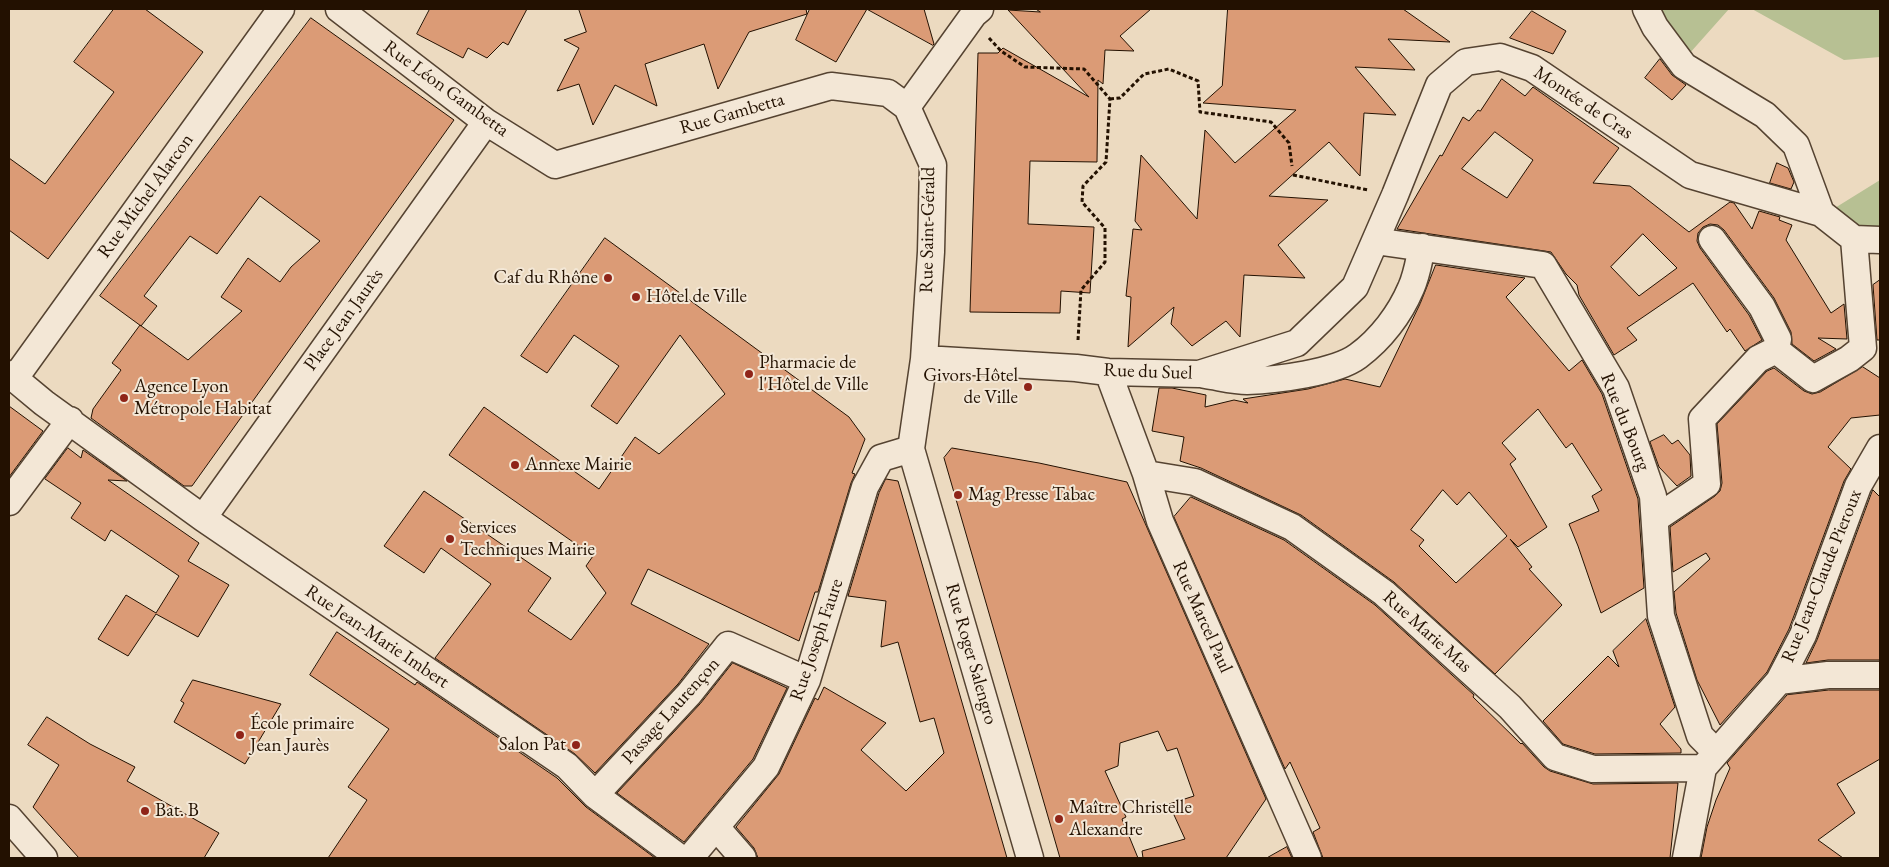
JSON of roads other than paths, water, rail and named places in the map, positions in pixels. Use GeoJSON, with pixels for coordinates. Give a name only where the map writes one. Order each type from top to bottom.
{"type":"FeatureCollection","features":[{"type":"Feature","properties":{"kind":"street","name":"Rue Michel Alarcon"},"geometry":{"type":"LineString","coordinates":[[12,376],[281,9]]}},
{"type":"Feature","properties":{"kind":"street","name":"Rue Léon Gambetta"},"geometry":{"type":"LineString","coordinates":[[339,9],[486,122],[556,165]]}},
{"type":"Feature","properties":{"kind":"street"},"geometry":{"type":"LineString","coordinates":[[1646,9],[1655,27],[1684,66],[1765,115],[1796,145],[1821,213]]}},
{"type":"Feature","properties":{"kind":"street"},"geometry":{"type":"LineString","coordinates":[[907,107],[972,12]]}},
{"type":"Feature","properties":{"kind":"street","name":"Montée de Cras"},"geometry":{"type":"LineString","coordinates":[[1375,241],[1439,85],[1466,62],[1500,57],[1532,68],[1690,175],[1821,213],[1854,239]]}},
{"type":"Feature","properties":{"kind":"street","name":"Rue Gambetta"},"geometry":{"type":"LineString","coordinates":[[556,165],[831,86],[888,93],[907,107]]}},
{"type":"Feature","properties":{"kind":"street","name":"Rue Saint-Gérald"},"geometry":{"type":"LineString","coordinates":[[907,107],[933,165],[931,252],[924,359],[911,449]]}},
{"type":"Feature","properties":{"kind":"street","name":"Place Jean Jaurès"},"geometry":{"type":"LineString","coordinates":[[203,518],[486,122]]}},
{"type":"Feature","properties":{"kind":"street"},"geometry":{"type":"LineString","coordinates":[[1712,239],[1762,307],[1778,339],[1776,350]]}},
{"type":"Feature","properties":{"kind":"street"},"geometry":{"type":"LineString","coordinates":[[1776,350],[1813,379],[1849,359],[1871,352],[1854,239],[1880,240]]}},
{"type":"Feature","properties":{"kind":"street","name":"Rue du Suel"},"geometry":{"type":"LineString","coordinates":[[924,359],[1076,368],[1108,372],[1200,374],[1297,342],[1355,288],[1375,241]]}},
{"type":"Feature","properties":{"kind":"street","name":"Rue du Bourg"},"geometry":{"type":"LineString","coordinates":[[1375,241],[1544,265],[1616,388],[1653,496],[1661,616],[1709,760]]}},
{"type":"Feature","properties":{"kind":"street"},"geometry":{"type":"LineString","coordinates":[[1200,374],[1246,381],[1332,369],[1357,357],[1380,337],[1400,310],[1412,286],[1422,247]]}},
{"type":"Feature","properties":{"kind":"street"},"geometry":{"type":"LineString","coordinates":[[1655,519],[1707,484],[1702,419],[1758,359],[1776,350]]}},
{"type":"Feature","properties":{"kind":"street","name":"Rue Marcel Paul"},"geometry":{"type":"LineString","coordinates":[[1108,372],[1146,474],[1160,521],[1308,858]]}},
{"type":"Feature","properties":{"kind":"street","name":"Rue Jean-Marie Imbert"},"geometry":{"type":"LineString","coordinates":[[12,376],[44,403],[203,518],[567,766],[595,795],[680,858]]}},
{"type":"Feature","properties":{"kind":"street"},"geometry":{"type":"LineString","coordinates":[[9,502],[70,420]]}},
{"type":"Feature","properties":{"kind":"street","name":"Rue Jean-Claude Pieroux"},"geometry":{"type":"LineString","coordinates":[[1709,760],[1779,682],[1802,635],[1858,486],[1880,448]]}},
{"type":"Feature","properties":{"kind":"street","name":"Rue Joseph Faure"},"geometry":{"type":"LineString","coordinates":[[690,858],[766,767],[808,680],[865,487],[881,458],[911,449]]}},
{"type":"Feature","properties":{"kind":"street","name":"Rue Roger Salengro"},"geometry":{"type":"LineString","coordinates":[[911,449],[1030,858]]}},
{"type":"Feature","properties":{"kind":"street","name":"Rue Marie Mas"},"geometry":{"type":"LineString","coordinates":[[1146,474],[1195,482],[1292,526],[1384,593],[1510,707],[1555,757],[1593,769],[1709,760]]}},
{"type":"Feature","properties":{"kind":"street","name":"Passage Laurençon"},"geometry":{"type":"LineString","coordinates":[[595,795],[689,694],[728,645],[808,680]]}},
{"type":"Feature","properties":{"kind":"street"},"geometry":{"type":"LineString","coordinates":[[1779,682],[1828,676],[1880,675]]}},
{"type":"Feature","properties":{"kind":"street"},"geometry":{"type":"LineString","coordinates":[[1686,858],[1709,760]]}},
{"type":"Feature","properties":{"kind":"street"},"geometry":{"type":"LineString","coordinates":[[9,818],[44,858]]}},
{"type":"Feature","properties":{"kind":"street"},"geometry":{"type":"LineString","coordinates":[[716,827],[743,858]]}},
{"type":"Feature","properties":{"kind":"place","name":"Caf du Rhône"},"geometry":{"type":"Point","coordinates":[608,278]}},
{"type":"Feature","properties":{"kind":"place","name":"Hôtel de Ville"},"geometry":{"type":"Point","coordinates":[636,297]}},
{"type":"Feature","properties":{"kind":"place","name":"Pharmacie de l'Hôtel de Ville"},"geometry":{"type":"Point","coordinates":[749,374]}},
{"type":"Feature","properties":{"kind":"place","name":"Givors Hôtel de Ville"},"geometry":{"type":"Point","coordinates":[1028,387]}},
{"type":"Feature","properties":{"kind":"place","name":"Agence Lyon Métropole Habitat"},"geometry":{"type":"Point","coordinates":[124,398]}},
{"type":"Feature","properties":{"kind":"place","name":"Annexe Mairie"},"geometry":{"type":"Point","coordinates":[515,465]}},
{"type":"Feature","properties":{"kind":"place","name":"Mag Presse Tabac"},"geometry":{"type":"Point","coordinates":[958,495]}},
{"type":"Feature","properties":{"kind":"place","name":"Services Techniques Mairie"},"geometry":{"type":"Point","coordinates":[450,539]}},
{"type":"Feature","properties":{"kind":"place","name":"École primaire Jean Jaurès"},"geometry":{"type":"Point","coordinates":[240,735]}},
{"type":"Feature","properties":{"kind":"place","name":"Salon Pat"},"geometry":{"type":"Point","coordinates":[576,745]}},
{"type":"Feature","properties":{"kind":"place","name":"Bat. B"},"geometry":{"type":"Point","coordinates":[145,811]}},
{"type":"Feature","properties":{"kind":"place","name":"Maître Christelle Alexandre"},"geometry":{"type":"Point","coordinates":[1059,819]}}]}
